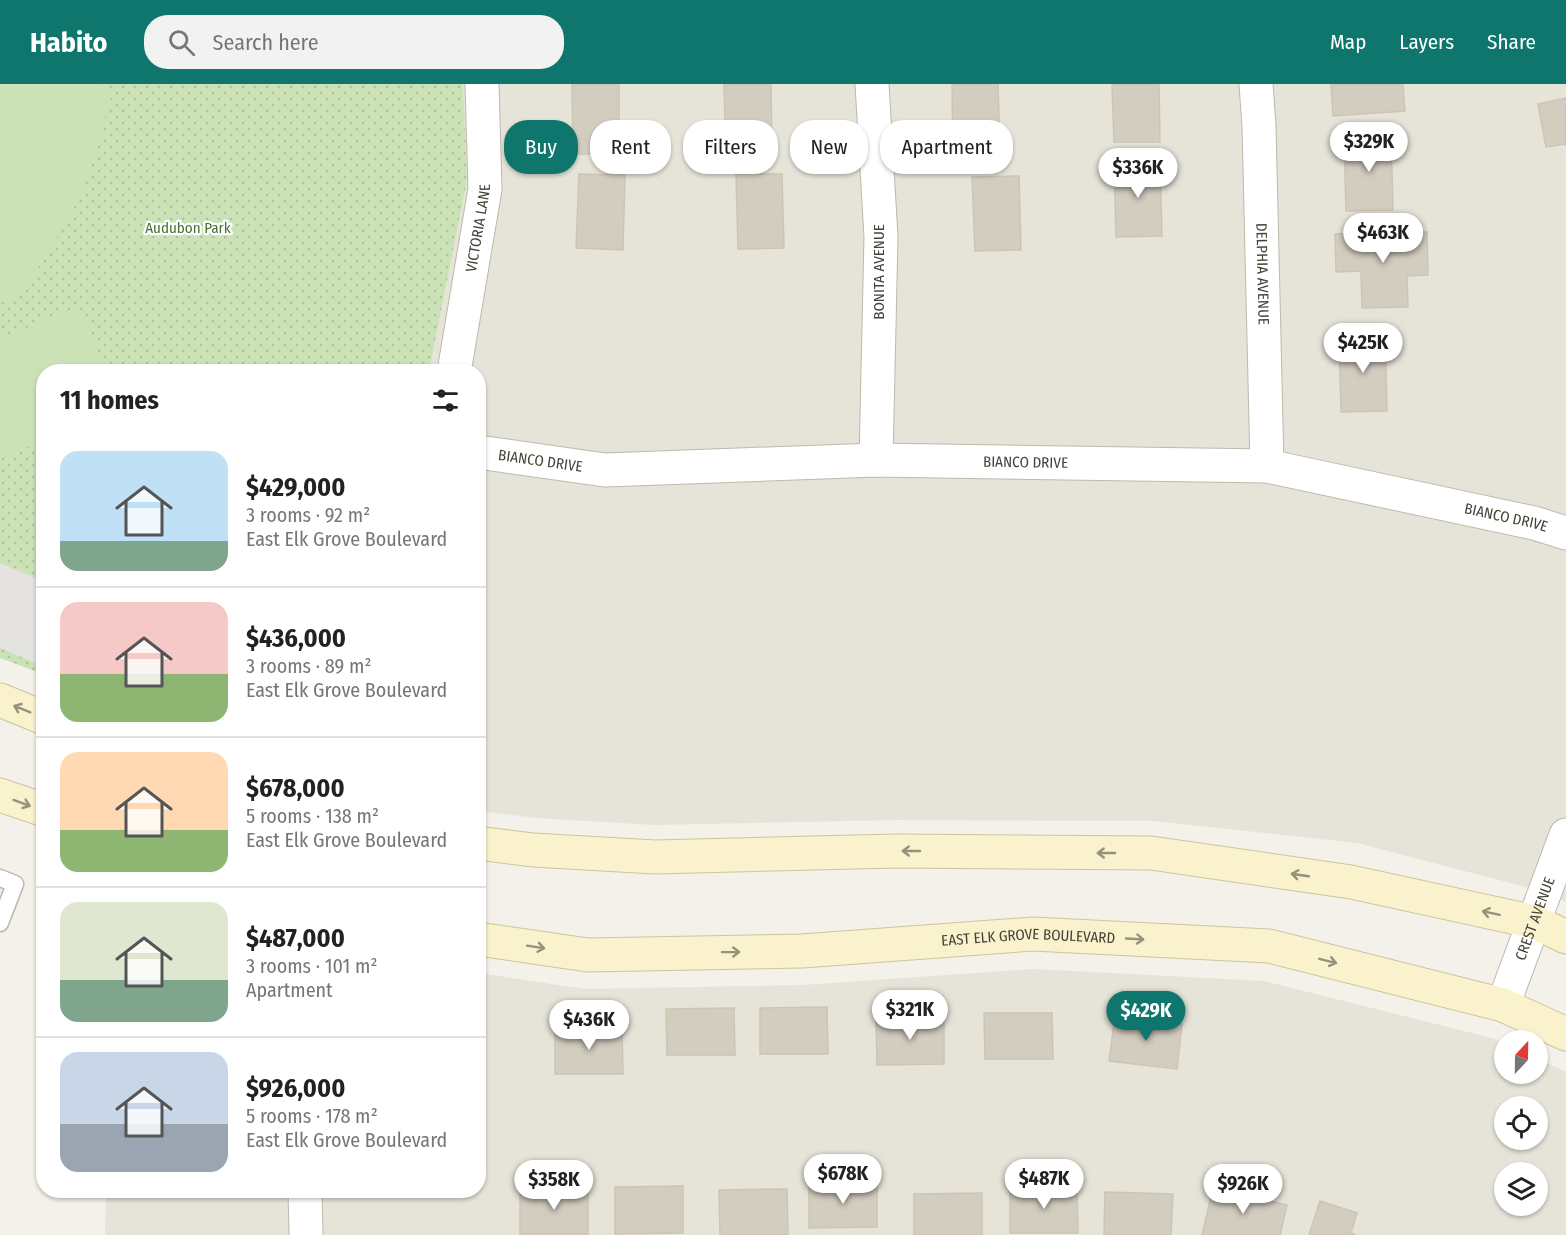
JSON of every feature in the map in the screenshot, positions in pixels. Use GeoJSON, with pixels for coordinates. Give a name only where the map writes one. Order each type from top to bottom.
{"type":"FeatureCollection","features":[{"type":"Feature","properties":{"kind":"street","name":"VICTORIA LANE"},"geometry":{"type":"LineString","coordinates":[[455,364],[486,189],[482,84]]}},
{"type":"Feature","properties":{"kind":"street","name":"BONITA AVENUE"},"geometry":{"type":"LineString","coordinates":[[872,84],[881,237],[876,460]]}},
{"type":"Feature","properties":{"kind":"street","name":"DELPHIA AVENUE"},"geometry":{"type":"LineString","coordinates":[[1256,84],[1267,466]]}},
{"type":"Feature","properties":{"kind":"street","name":"BIANCO DRIVE"},"geometry":{"type":"LineString","coordinates":[[486,453],[604,470],[876,460],[1267,466],[1534,523],[1566,533]]}},
{"type":"Feature","properties":{"kind":"street"},"geometry":{"type":"LineString","coordinates":[[0,700],[36,715]]}},
{"type":"Feature","properties":{"kind":"street"},"geometry":{"type":"LineString","coordinates":[[0,795],[36,807]]}},
{"type":"Feature","properties":{"kind":"street","name":"CREST AVENUE"},"geometry":{"type":"LineString","coordinates":[[1503,1005],[1566,835]]}},
{"type":"Feature","properties":{"kind":"street"},"geometry":{"type":"LineString","coordinates":[[486,844],[533,850],[655,857],[897,851],[1151,853],[1351,882],[1535,922],[1566,937]]}},
{"type":"Feature","properties":{"kind":"street","name":"EAST ELK GROVE BOULEVARD"},"geometry":{"type":"LineString","coordinates":[[486,940],[588,955],[801,951],[1033,934],[1269,946],[1503,1005],[1566,1034]]}},
{"type":"Feature","properties":{"kind":"street"},"geometry":{"type":"LineString","coordinates":[[305,1198],[306,1235]]}},
{"type":"Feature","properties":{"kind":"lane"},"geometry":{"type":"LineString","coordinates":[[0,878],[15,884],[0,923]]}},
{"type":"Feature","properties":{"kind":"shaded area"},"geometry":{"type":"Polygon","coordinates":[[[463,84],[1566,84],[1566,902],[1545,892],[1357,843],[1153,821],[897,820],[655,825],[536,818],[486,812],[486,364],[431,364],[467,180],[463,84]]]}},
{"type":"Feature","properties":{"kind":"shaded area"},"geometry":{"type":"Polygon","coordinates":[[[0,563],[36,578],[36,663],[0,648],[0,563]]]}},
{"type":"Feature","properties":{"kind":"shaded area"},"geometry":{"type":"Polygon","coordinates":[[[1034,969],[1264,981],[1494,1039],[1494,1084],[1548,1084],[1548,1064],[1566,1072],[1566,1235],[105,1235],[106,1198],[486,1198],[486,974],[585,989],[803,985],[1034,969]]]}},
{"type":"Feature","properties":{"kind":"green space","name":"Audubon Park"},"geometry":{"type":"Polygon","coordinates":[[[0,84],[463,84],[467,180],[431,364],[36,364],[36,671],[0,658],[0,84]]]}},
{"type":"Feature","properties":{"kind":"green space"},"geometry":{"type":"Polygon","coordinates":[[[0,84],[95,84],[113,91],[84,190],[50,250],[21,293],[0,304],[0,84]]]}},
{"type":"Feature","properties":{"kind":"green space"},"geometry":{"type":"Polygon","coordinates":[[[79,306],[103,364],[36,364],[36,444],[0,458],[0,339],[79,306]]]}},
{"type":"Feature","properties":{"kind":"building"},"geometry":{"type":"Polygon","coordinates":[[[572,84],[619,84],[619,120],[590,120],[590,154],[578,154],[578,120],[573,120],[572,84]]]}},
{"type":"Feature","properties":{"kind":"building"},"geometry":{"type":"Polygon","coordinates":[[[724,84],[771,84],[772,120],[725,120],[724,84]]]}},
{"type":"Feature","properties":{"kind":"building"},"geometry":{"type":"Polygon","coordinates":[[[952,84],[998,84],[999,120],[953,120],[952,84]]]}},
{"type":"Feature","properties":{"kind":"building"},"geometry":{"type":"Polygon","coordinates":[[[1112,84],[1159,84],[1160,142],[1114,142],[1112,84]]]}},
{"type":"Feature","properties":{"kind":"building"},"geometry":{"type":"Polygon","coordinates":[[[1331,84],[1403,84],[1405,111],[1333,116],[1331,84]]]}},
{"type":"Feature","properties":{"kind":"building"},"geometry":{"type":"Polygon","coordinates":[[[1566,98],[1566,144],[1546,147],[1538,104],[1566,98]]]}},
{"type":"Feature","properties":{"kind":"building"},"geometry":{"type":"Polygon","coordinates":[[[1391,135],[1393,210],[1346,211],[1344,136],[1391,135]]]}},
{"type":"Feature","properties":{"kind":"building"},"geometry":{"type":"Polygon","coordinates":[[[1114,162],[1160,162],[1162,236],[1116,237],[1114,162]]]}},
{"type":"Feature","properties":{"kind":"building"},"geometry":{"type":"Polygon","coordinates":[[[579,174],[625,175],[623,250],[576,248],[579,174]]]}},
{"type":"Feature","properties":{"kind":"building"},"geometry":{"type":"Polygon","coordinates":[[[736,174],[782,174],[784,248],[738,249],[736,174]]]}},
{"type":"Feature","properties":{"kind":"building"},"geometry":{"type":"Polygon","coordinates":[[[1019,176],[1021,250],[975,251],[972,177],[1019,176]]]}},
{"type":"Feature","properties":{"kind":"building"},"geometry":{"type":"Polygon","coordinates":[[[1427,232],[1428,275],[1407,276],[1408,307],[1362,308],[1361,271],[1336,272],[1335,234],[1427,232]]]}},
{"type":"Feature","properties":{"kind":"building"},"geometry":{"type":"Polygon","coordinates":[[[1385,336],[1387,411],[1341,412],[1339,337],[1385,336]]]}},
{"type":"Feature","properties":{"kind":"building"},"geometry":{"type":"Polygon","coordinates":[[[827,1007],[828,1054],[760,1054],[760,1008],[827,1007]]]}},
{"type":"Feature","properties":{"kind":"building"},"geometry":{"type":"Polygon","coordinates":[[[734,1008],[735,1055],[667,1055],[666,1009],[734,1008]]]}},
{"type":"Feature","properties":{"kind":"building"},"geometry":{"type":"Polygon","coordinates":[[[984,1013],[1052,1013],[1053,1059],[985,1059],[984,1013]]]}},
{"type":"Feature","properties":{"kind":"building"},"geometry":{"type":"Polygon","coordinates":[[[1115,1015],[1182,1024],[1177,1069],[1109,1061],[1115,1015]]]}},
{"type":"Feature","properties":{"kind":"building"},"geometry":{"type":"Polygon","coordinates":[[[944,1018],[944,1064],[877,1065],[876,1019],[944,1018]]]}},
{"type":"Feature","properties":{"kind":"building"},"geometry":{"type":"Polygon","coordinates":[[[622,1027],[623,1074],[555,1074],[555,1028],[622,1027]]]}},
{"type":"Feature","properties":{"kind":"building"},"geometry":{"type":"Polygon","coordinates":[[[877,1181],[877,1227],[809,1228],[809,1182],[877,1181]]]}},
{"type":"Feature","properties":{"kind":"building"},"geometry":{"type":"Polygon","coordinates":[[[683,1186],[683,1233],[615,1234],[615,1187],[683,1186]]]}},
{"type":"Feature","properties":{"kind":"building"},"geometry":{"type":"Polygon","coordinates":[[[1077,1186],[1078,1233],[1010,1233],[1010,1187],[1077,1186]]]}},
{"type":"Feature","properties":{"kind":"building"},"geometry":{"type":"Polygon","coordinates":[[[588,1187],[588,1234],[520,1234],[520,1188],[588,1187]]]}},
{"type":"Feature","properties":{"kind":"building"},"geometry":{"type":"Polygon","coordinates":[[[1213,1188],[1287,1205],[1280,1235],[1202,1235],[1213,1188]]]}},
{"type":"Feature","properties":{"kind":"building"},"geometry":{"type":"Polygon","coordinates":[[[787,1189],[788,1235],[720,1235],[719,1190],[787,1189]]]}},
{"type":"Feature","properties":{"kind":"building"},"geometry":{"type":"Polygon","coordinates":[[[1105,1192],[1173,1194],[1171,1235],[1104,1235],[1105,1192]]]}},
{"type":"Feature","properties":{"kind":"building"},"geometry":{"type":"Polygon","coordinates":[[[982,1193],[982,1235],[914,1235],[914,1194],[982,1193]]]}},
{"type":"Feature","properties":{"kind":"building"},"geometry":{"type":"Polygon","coordinates":[[[1320,1201],[1357,1213],[1351,1233],[1356,1235],[1309,1235],[1320,1201]]]}}]}
